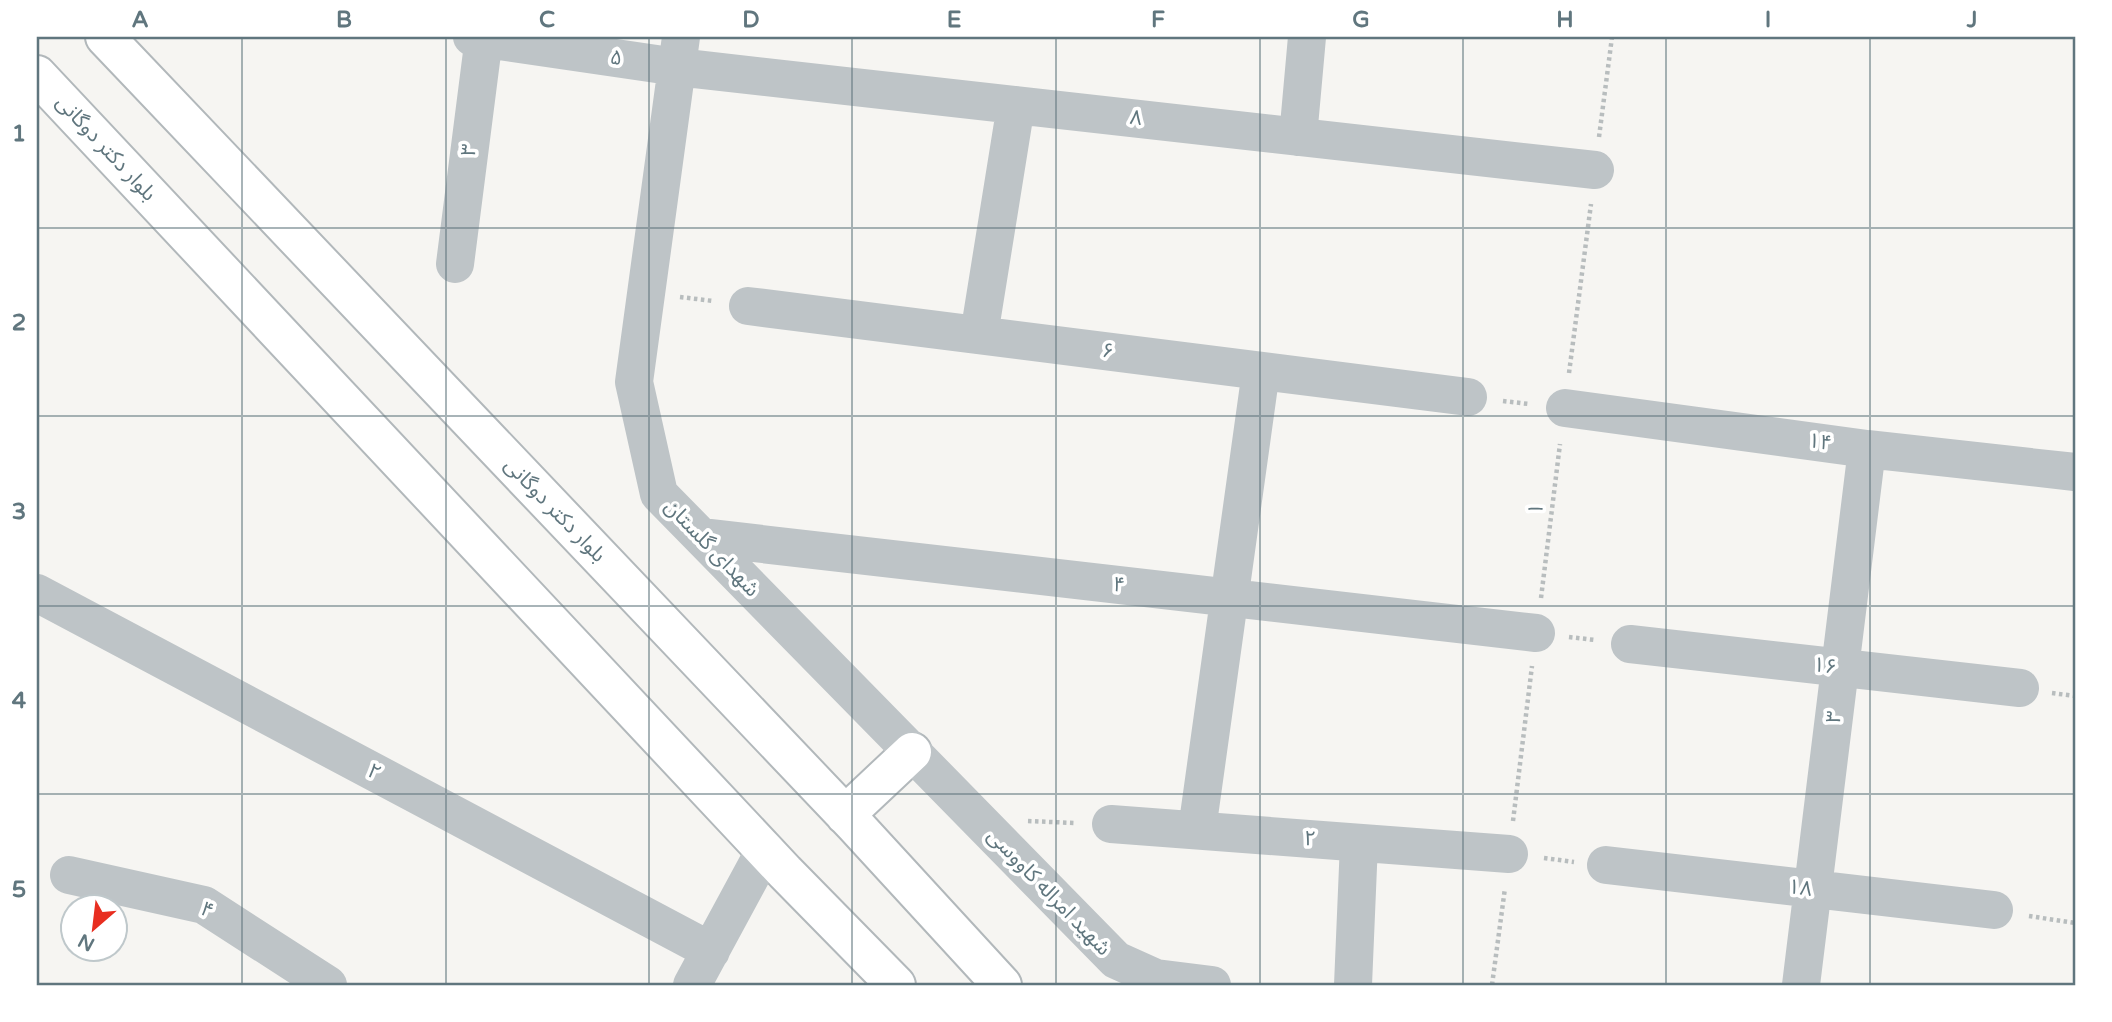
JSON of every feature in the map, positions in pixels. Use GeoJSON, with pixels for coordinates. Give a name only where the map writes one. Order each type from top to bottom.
{"type":"FeatureCollection","features":[{"type":"Feature","properties":{"kind":"main road","name":"بلوار دکتر دوگانی"},"geometry":{"type":"LineString","coordinates":[[105,37],[845,815],[1002,985]]}},
{"type":"Feature","properties":{"kind":"main road","name":"بلوار دکتر دوگانی"},"geometry":{"type":"LineString","coordinates":[[37,75],[765,850],[896,985]]}},
{"type":"Feature","properties":{"kind":"main road"},"geometry":{"type":"LineString","coordinates":[[845,815],[912,752]]}},
{"type":"Feature","properties":{"kind":"street","name":"۵"},"geometry":{"type":"LineString","coordinates":[[480,37],[679,52]]}},
{"type":"Feature","properties":{"kind":"street","name":"۳"},"geometry":{"type":"LineString","coordinates":[[455,264],[480,37]]}},
{"type":"Feature","properties":{"kind":"street"},"geometry":{"type":"LineString","coordinates":[[1298,137],[1307,37]]}},
{"type":"Feature","properties":{"kind":"street","name":"۸"},"geometry":{"type":"LineString","coordinates":[[679,52],[1016,105],[1595,170]]}},
{"type":"Feature","properties":{"kind":"street","name":"شهدای گلستان"},"geometry":{"type":"LineString","coordinates":[[679,52],[634,382],[659,494],[912,752]]}},
{"type":"Feature","properties":{"kind":"street"},"geometry":{"type":"LineString","coordinates":[[979,335],[1016,105]]}},
{"type":"Feature","properties":{"kind":"street","name":"۶"},"geometry":{"type":"LineString","coordinates":[[748,306],[1468,397]]}},
{"type":"Feature","properties":{"kind":"street"},"geometry":{"type":"LineString","coordinates":[[1197,830],[1261,371]]}},
{"type":"Feature","properties":{"kind":"street","name":"۱۴"},"geometry":{"type":"LineString","coordinates":[[1565,408],[1867,449],[2075,472]]}},
{"type":"Feature","properties":{"kind":"street","name":"۳"},"geometry":{"type":"LineString","coordinates":[[1801,985],[1867,449]]}},
{"type":"Feature","properties":{"kind":"street","name":"۴"},"geometry":{"type":"LineString","coordinates":[[701,537],[1536,633]]}},
{"type":"Feature","properties":{"kind":"street","name":"۲"},"geometry":{"type":"LineString","coordinates":[[37,593],[711,951]]}},
{"type":"Feature","properties":{"kind":"street","name":"۱۶"},"geometry":{"type":"LineString","coordinates":[[1630,644],[2020,688]]}},
{"type":"Feature","properties":{"kind":"street","name":"شهید امراله کاووسی"},"geometry":{"type":"LineString","coordinates":[[912,752],[1116,960],[1156,978],[1212,985]]}},
{"type":"Feature","properties":{"kind":"street","name":"۲"},"geometry":{"type":"LineString","coordinates":[[1111,824],[1509,854]]}},
{"type":"Feature","properties":{"kind":"street"},"geometry":{"type":"LineString","coordinates":[[1353,985],[1359,843]]}},
{"type":"Feature","properties":{"kind":"street"},"geometry":{"type":"LineString","coordinates":[[692,985],[765,850]]}},
{"type":"Feature","properties":{"kind":"street","name":"۱۸"},"geometry":{"type":"LineString","coordinates":[[1606,865],[1993,910]]}},
{"type":"Feature","properties":{"kind":"street","name":"۴"},"geometry":{"type":"LineString","coordinates":[[69,875],[204,905],[328,985]]}},
{"type":"Feature","properties":{"kind":"path","name":"۱"},"geometry":{"type":"LineString","coordinates":[[1492,985],[1612,37]]}},
{"type":"Feature","properties":{"kind":"path"},"geometry":{"type":"LineString","coordinates":[[646,293],[748,306]]}},
{"type":"Feature","properties":{"kind":"path"},"geometry":{"type":"LineString","coordinates":[[1468,397],[1565,408]]}},
{"type":"Feature","properties":{"kind":"path"},"geometry":{"type":"LineString","coordinates":[[1536,633],[1630,644]]}},
{"type":"Feature","properties":{"kind":"path"},"geometry":{"type":"LineString","coordinates":[[977,818],[1111,824]]}},
{"type":"Feature","properties":{"kind":"path"},"geometry":{"type":"LineString","coordinates":[[1509,854],[1606,865]]}},
{"type":"Feature","properties":{"kind":"path"},"geometry":{"type":"LineString","coordinates":[[1993,910],[2075,923]]}}]}
